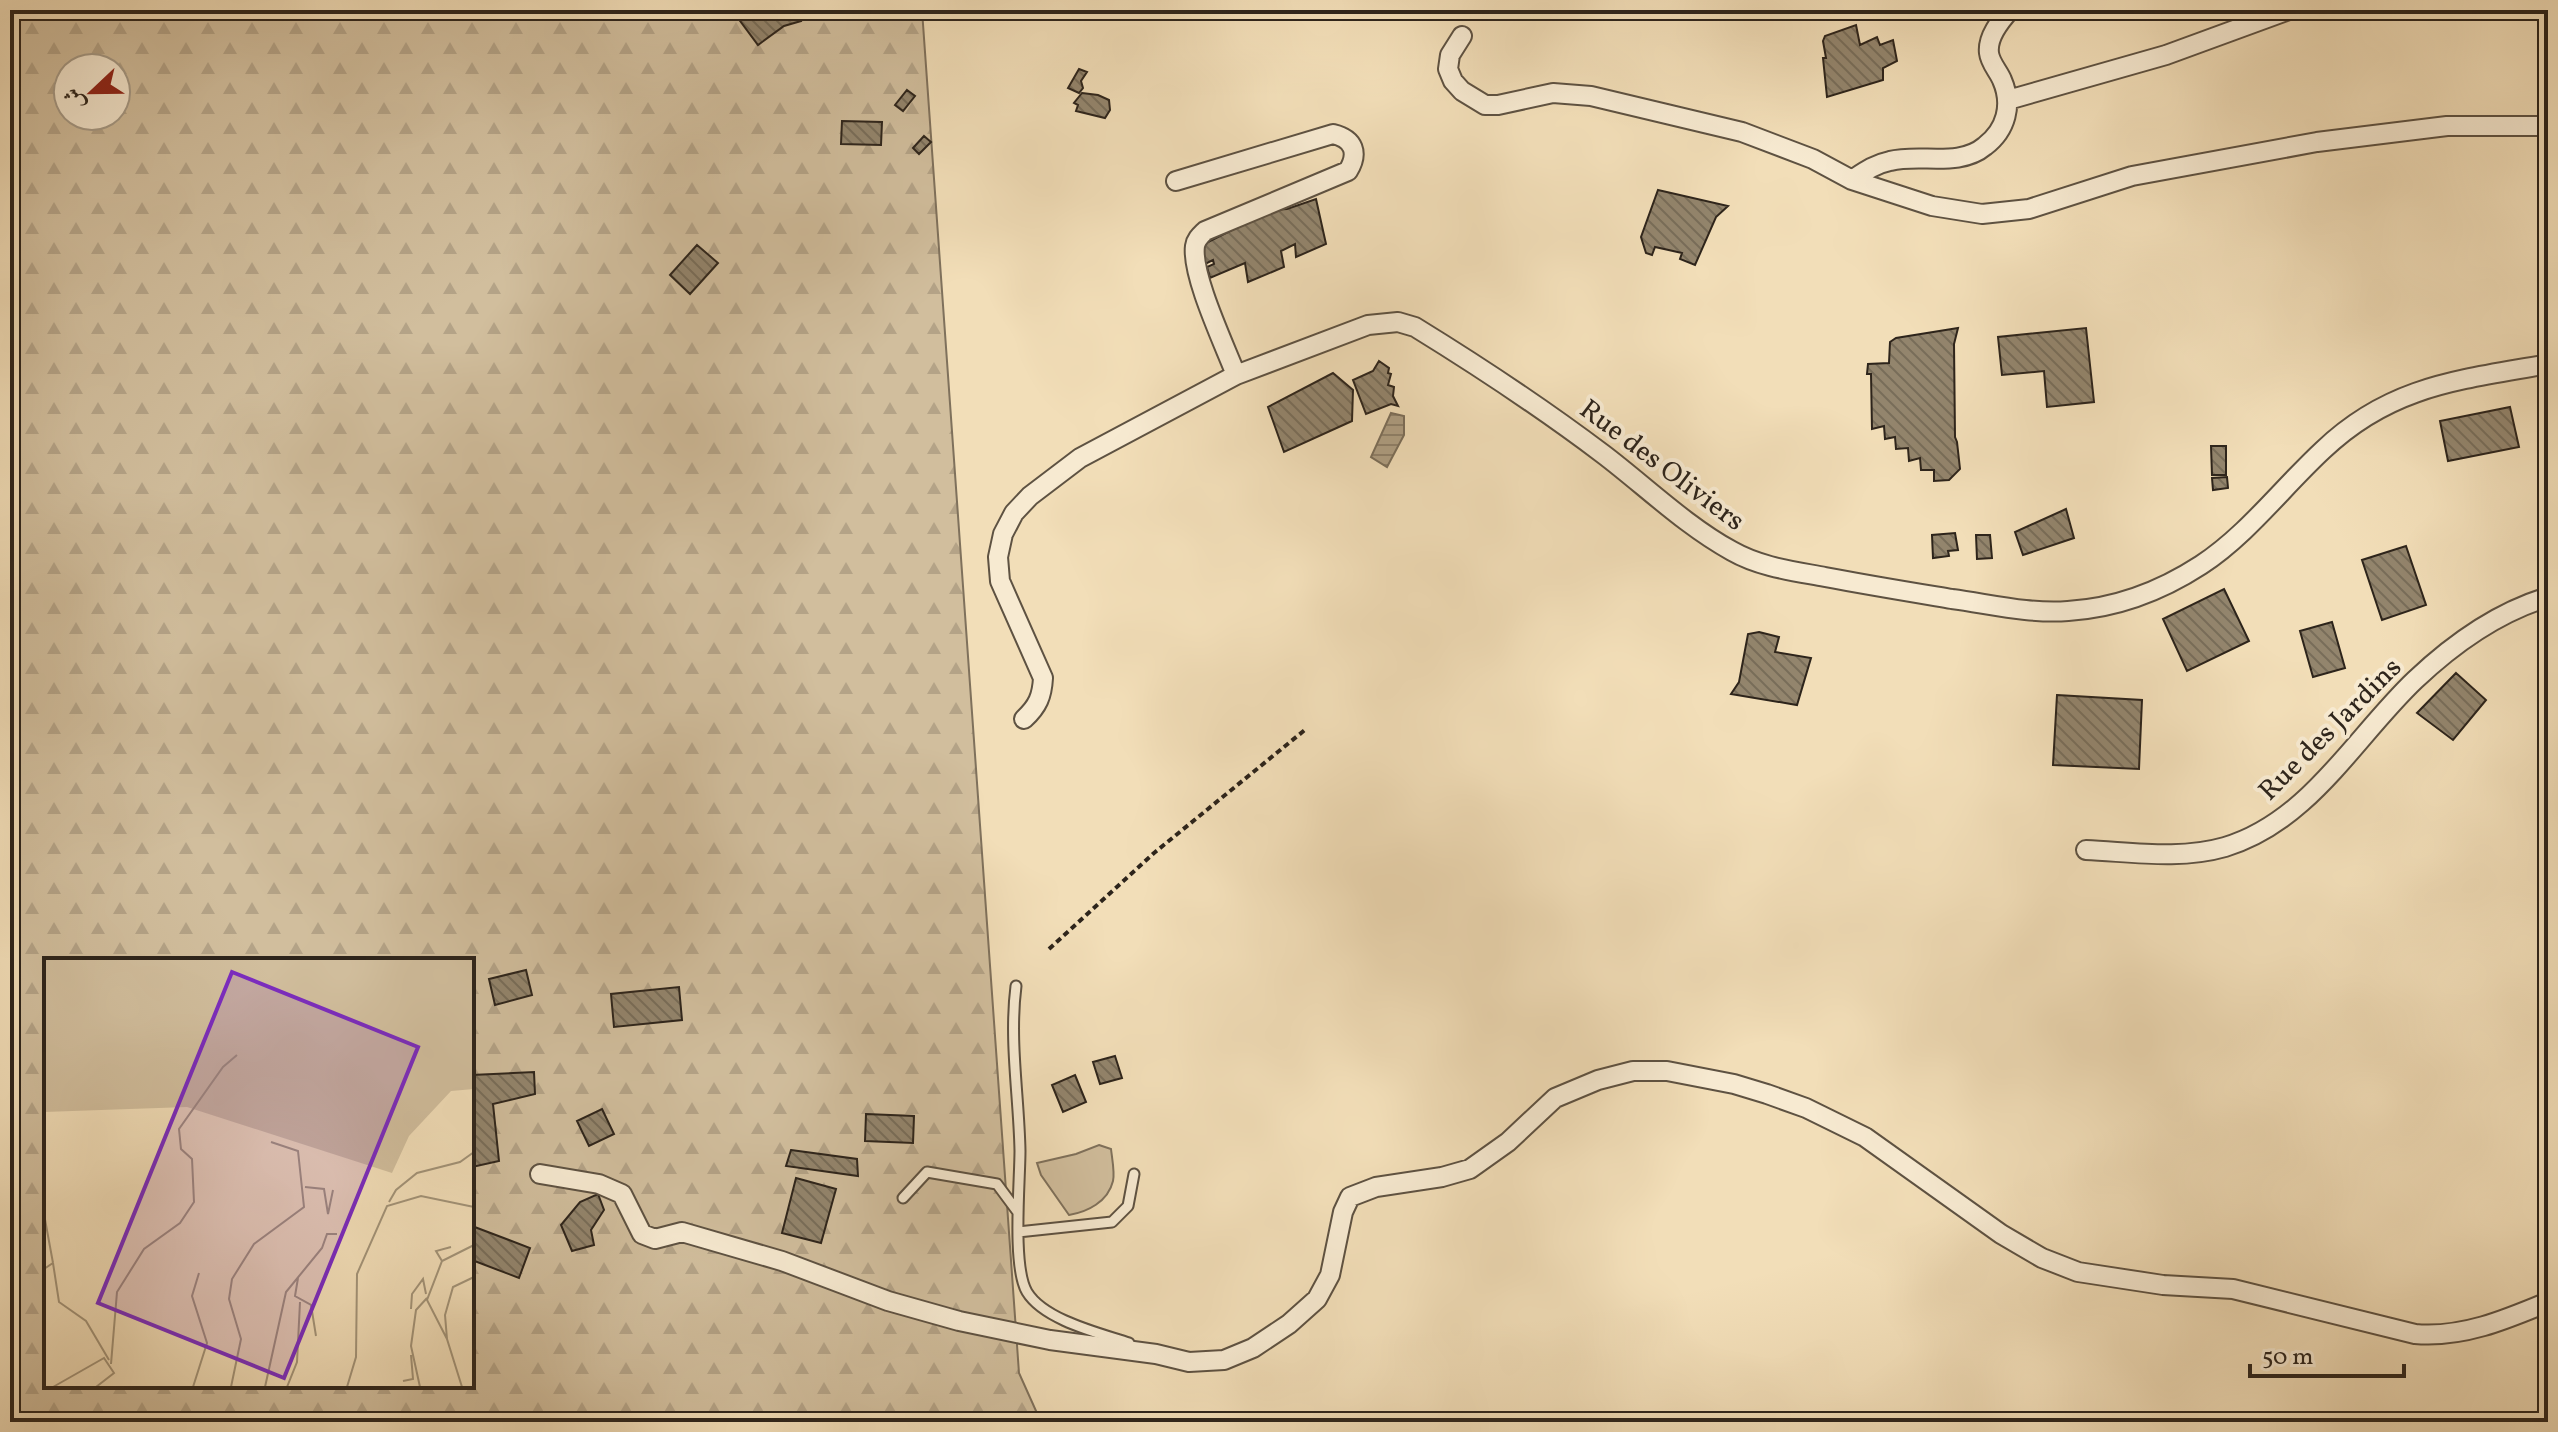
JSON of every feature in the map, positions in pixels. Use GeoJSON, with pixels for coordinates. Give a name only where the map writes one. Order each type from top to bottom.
{"type":"FeatureCollection","features":[{"type":"Feature","properties":{"kind":"street"},"geometry":{"type":"LineString","coordinates":[[1852,180],[1869,168],[1890,161],[1941,159],[1982,149],[2006,118],[2008,100],[1989,51],[1995,29],[2010,10]]}},
{"type":"Feature","properties":{"kind":"street"},"geometry":{"type":"LineString","coordinates":[[2008,100],[2166,55],[2289,10]]}},
{"type":"Feature","properties":{"kind":"street"},"geometry":{"type":"LineString","coordinates":[[1462,36],[1450,55],[1448,69],[1462,91],[1485,105],[1553,93],[1591,96],[1742,132],[1813,159],[1852,180],[1932,206],[1962,212],[2003,213],[2074,196],[2132,176],[2317,142],[2447,126],[2548,126]]}},
{"type":"Feature","properties":{"kind":"street"},"geometry":{"type":"LineString","coordinates":[[1176,181],[1333,134],[1346,137],[1354,147],[1355,160],[1348,171],[1205,231],[1197,238],[1194,248],[1203,294],[1236,375]]}},
{"type":"Feature","properties":{"kind":"street","name":"Rue des Oliviers"},"geometry":{"type":"LineString","coordinates":[[1024,719],[1036,708],[1042,693],[1043,678],[1000,581],[998,557],[1003,534],[1014,513],[1046,482],[1080,458],[1236,375],[1368,325],[1398,322],[1415,327],[1506,383],[1713,539],[1753,561],[1892,590],[2038,611],[2068,611],[2125,601],[2180,578],[2227,545],[2323,449],[2351,425],[2381,406],[2414,391],[2448,382],[2548,364]]}},
{"type":"Feature","properties":{"kind":"street","name":"Rue des Jardins"},"geometry":{"type":"LineString","coordinates":[[2086,850],[2170,855],[2203,852],[2243,841],[2292,811],[2314,791],[2414,681],[2448,651],[2483,626],[2530,602],[2548,597]]}},
{"type":"Feature","properties":{"kind":"street"},"geometry":{"type":"LineString","coordinates":[[540,1174],[599,1184],[622,1194],[642,1234],[655,1239],[682,1232],[782,1261],[888,1301],[959,1321],[1050,1340],[1156,1354],[1189,1362],[1224,1360],[1253,1348],[1289,1324],[1317,1299],[1330,1275],[1343,1212],[1350,1197],[1376,1187],[1442,1177],[1470,1169],[1508,1142],[1555,1098],[1598,1080],[1633,1071],[1667,1071],[1734,1084],[1806,1108],[1865,1137],[2001,1234],[2042,1258],[2078,1272],[2163,1285],[2233,1289],[2415,1334],[2436,1336],[2479,1328],[2548,1302]]}},
{"type":"Feature","properties":{"kind":"lane"},"geometry":{"type":"LineString","coordinates":[[1016,986],[1012,1017],[1020,1151],[1017,1212],[1025,1290],[1036,1303],[1058,1317],[1156,1354]]}},
{"type":"Feature","properties":{"kind":"lane"},"geometry":{"type":"LineString","coordinates":[[903,1198],[927,1172],[997,1184],[1017,1212]]}},
{"type":"Feature","properties":{"kind":"lane"},"geometry":{"type":"LineString","coordinates":[[1018,1232],[1112,1222],[1128,1206],[1134,1174]]}},
{"type":"Feature","properties":{"kind":"path"},"geometry":{"type":"LineString","coordinates":[[1049,949],[1154,853],[1306,729]]}},
{"type":"Feature","properties":{"kind":"green space"},"geometry":{"type":"Polygon","coordinates":[[[10,10],[922,10],[1019,1373],[1041,1422],[10,1422],[10,10]]]}},
{"type":"Feature","properties":{"kind":"green space"},"geometry":{"type":"Polygon","coordinates":[[[1099,1145],[1111,1149],[1114,1174],[1107,1195],[1096,1205],[1069,1215],[1041,1175],[1037,1163],[1099,1145]]]}},
{"type":"Feature","properties":{"kind":"shaded area"},"geometry":{"type":"Polygon","coordinates":[[[1391,413],[1404,416],[1404,435],[1387,467],[1371,457],[1391,413]]]}},
{"type":"Feature","properties":{"kind":"building"},"geometry":{"type":"Polygon","coordinates":[[[732,10],[795,10],[794,14],[799,15],[801,21],[784,26],[758,45],[732,10]]]}},
{"type":"Feature","properties":{"kind":"building"},"geometry":{"type":"Polygon","coordinates":[[[1343,10],[1417,10],[1416,14],[1386,18],[1343,14],[1343,10]]]}},
{"type":"Feature","properties":{"kind":"building"},"geometry":{"type":"Polygon","coordinates":[[[1856,25],[1860,45],[1877,37],[1880,45],[1893,40],[1897,61],[1883,68],[1883,80],[1827,97],[1823,58],[1826,58],[1825,36],[1856,25]]]}},
{"type":"Feature","properties":{"kind":"building"},"geometry":{"type":"Polygon","coordinates":[[[1079,69],[1087,72],[1081,81],[1083,88],[1079,93],[1068,88],[1079,69]]]}},
{"type":"Feature","properties":{"kind":"building"},"geometry":{"type":"Polygon","coordinates":[[[907,90],[915,96],[903,111],[895,105],[907,90]]]}},
{"type":"Feature","properties":{"kind":"building"},"geometry":{"type":"Polygon","coordinates":[[[1082,93],[1109,100],[1110,110],[1105,118],[1076,111],[1078,105],[1074,103],[1082,93]]]}},
{"type":"Feature","properties":{"kind":"building"},"geometry":{"type":"Polygon","coordinates":[[[842,121],[882,122],[881,145],[841,144],[842,121]]]}},
{"type":"Feature","properties":{"kind":"building"},"geometry":{"type":"Polygon","coordinates":[[[924,136],[931,142],[919,154],[913,148],[924,136]]]}},
{"type":"Feature","properties":{"kind":"building"},"geometry":{"type":"Polygon","coordinates":[[[1658,190],[1728,206],[1716,217],[1695,265],[1680,259],[1682,253],[1655,247],[1652,255],[1646,253],[1641,237],[1658,190]]]}},
{"type":"Feature","properties":{"kind":"building"},"geometry":{"type":"Polygon","coordinates":[[[1316,199],[1326,244],[1296,257],[1295,244],[1281,251],[1284,267],[1248,282],[1245,263],[1210,278],[1207,267],[1214,264],[1213,260],[1203,265],[1202,245],[1238,227],[1240,223],[1272,210],[1287,209],[1316,199]]]}},
{"type":"Feature","properties":{"kind":"building"},"geometry":{"type":"Polygon","coordinates":[[[697,245],[718,263],[690,294],[670,275],[697,245]]]}},
{"type":"Feature","properties":{"kind":"building"},"geometry":{"type":"Polygon","coordinates":[[[1958,328],[1954,344],[1955,437],[1960,469],[1949,480],[1934,481],[1934,470],[1921,470],[1920,458],[1909,461],[1908,448],[1896,449],[1895,437],[1885,439],[1884,426],[1872,429],[1868,364],[1889,363],[1890,342],[1896,338],[1958,328]]]}},
{"type":"Feature","properties":{"kind":"building"},"geometry":{"type":"Polygon","coordinates":[[[2086,328],[2094,402],[2047,407],[2044,371],[2002,375],[1998,337],[2086,328]]]}},
{"type":"Feature","properties":{"kind":"building"},"geometry":{"type":"Polygon","coordinates":[[[1379,361],[1389,368],[1388,385],[1394,387],[1393,396],[1398,406],[1391,404],[1366,414],[1353,380],[1373,371],[1379,361]]]}},
{"type":"Feature","properties":{"kind":"building"},"geometry":{"type":"Polygon","coordinates":[[[1333,373],[1353,390],[1352,421],[1284,452],[1268,407],[1333,373]]]}},
{"type":"Feature","properties":{"kind":"building"},"geometry":{"type":"Polygon","coordinates":[[[2510,407],[2519,447],[2448,461],[2440,421],[2510,407]]]}},
{"type":"Feature","properties":{"kind":"building"},"geometry":{"type":"Polygon","coordinates":[[[2211,446],[2226,446],[2226,475],[2212,475],[2211,446]]]}},
{"type":"Feature","properties":{"kind":"building"},"geometry":{"type":"Polygon","coordinates":[[[2227,477],[2228,488],[2213,490],[2212,478],[2227,477]]]}},
{"type":"Feature","properties":{"kind":"building"},"geometry":{"type":"Polygon","coordinates":[[[2066,509],[2074,538],[2023,555],[2015,532],[2066,509]]]}},
{"type":"Feature","properties":{"kind":"building"},"geometry":{"type":"Polygon","coordinates":[[[1955,533],[1958,550],[1948,551],[1949,556],[1933,558],[1932,535],[1955,533]]]}},
{"type":"Feature","properties":{"kind":"building"},"geometry":{"type":"Polygon","coordinates":[[[1976,535],[1990,535],[1992,558],[1977,559],[1976,535]]]}},
{"type":"Feature","properties":{"kind":"building"},"geometry":{"type":"Polygon","coordinates":[[[2406,546],[2426,605],[2382,620],[2362,560],[2406,546]]]}},
{"type":"Feature","properties":{"kind":"building"},"geometry":{"type":"Polygon","coordinates":[[[2224,589],[2249,641],[2187,671],[2163,619],[2224,589]]]}},
{"type":"Feature","properties":{"kind":"building"},"geometry":{"type":"Polygon","coordinates":[[[2332,622],[2345,668],[2313,677],[2300,631],[2332,622]]]}},
{"type":"Feature","properties":{"kind":"building"},"geometry":{"type":"Polygon","coordinates":[[[1759,632],[1779,637],[1775,652],[1811,658],[1797,705],[1731,694],[1739,682],[1748,634],[1759,632]]]}},
{"type":"Feature","properties":{"kind":"building"},"geometry":{"type":"Polygon","coordinates":[[[2456,673],[2486,700],[2453,740],[2417,713],[2456,673]]]}},
{"type":"Feature","properties":{"kind":"building"},"geometry":{"type":"Polygon","coordinates":[[[2057,695],[2142,700],[2139,769],[2053,765],[2057,695]]]}},
{"type":"Feature","properties":{"kind":"building"},"geometry":{"type":"Polygon","coordinates":[[[526,970],[532,995],[495,1005],[489,979],[526,970]]]}},
{"type":"Feature","properties":{"kind":"building"},"geometry":{"type":"Polygon","coordinates":[[[679,987],[682,1020],[614,1027],[611,994],[679,987]]]}},
{"type":"Feature","properties":{"kind":"building"},"geometry":{"type":"Polygon","coordinates":[[[1115,1056],[1122,1078],[1100,1084],[1093,1062],[1115,1056]]]}},
{"type":"Feature","properties":{"kind":"building"},"geometry":{"type":"Polygon","coordinates":[[[534,1072],[535,1094],[493,1104],[499,1161],[474,1167],[474,1075],[534,1072]]]}},
{"type":"Feature","properties":{"kind":"building"},"geometry":{"type":"Polygon","coordinates":[[[1075,1075],[1086,1102],[1063,1112],[1052,1085],[1075,1075]]]}},
{"type":"Feature","properties":{"kind":"building"},"geometry":{"type":"Polygon","coordinates":[[[602,1109],[614,1134],[589,1146],[577,1121],[602,1109]]]}},
{"type":"Feature","properties":{"kind":"building"},"geometry":{"type":"Polygon","coordinates":[[[866,1114],[914,1116],[913,1143],[865,1141],[866,1114]]]}},
{"type":"Feature","properties":{"kind":"building"},"geometry":{"type":"Polygon","coordinates":[[[791,1150],[857,1159],[858,1176],[786,1166],[791,1150]]]}},
{"type":"Feature","properties":{"kind":"building"},"geometry":{"type":"Polygon","coordinates":[[[796,1178],[836,1189],[821,1243],[782,1233],[796,1178]]]}},
{"type":"Feature","properties":{"kind":"building"},"geometry":{"type":"Polygon","coordinates":[[[598,1194],[604,1210],[591,1230],[594,1245],[572,1251],[561,1225],[580,1202],[598,1194]]]}},
{"type":"Feature","properties":{"kind":"building"},"geometry":{"type":"Polygon","coordinates":[[[474,1227],[530,1248],[519,1278],[474,1261],[474,1227]]]}}]}
